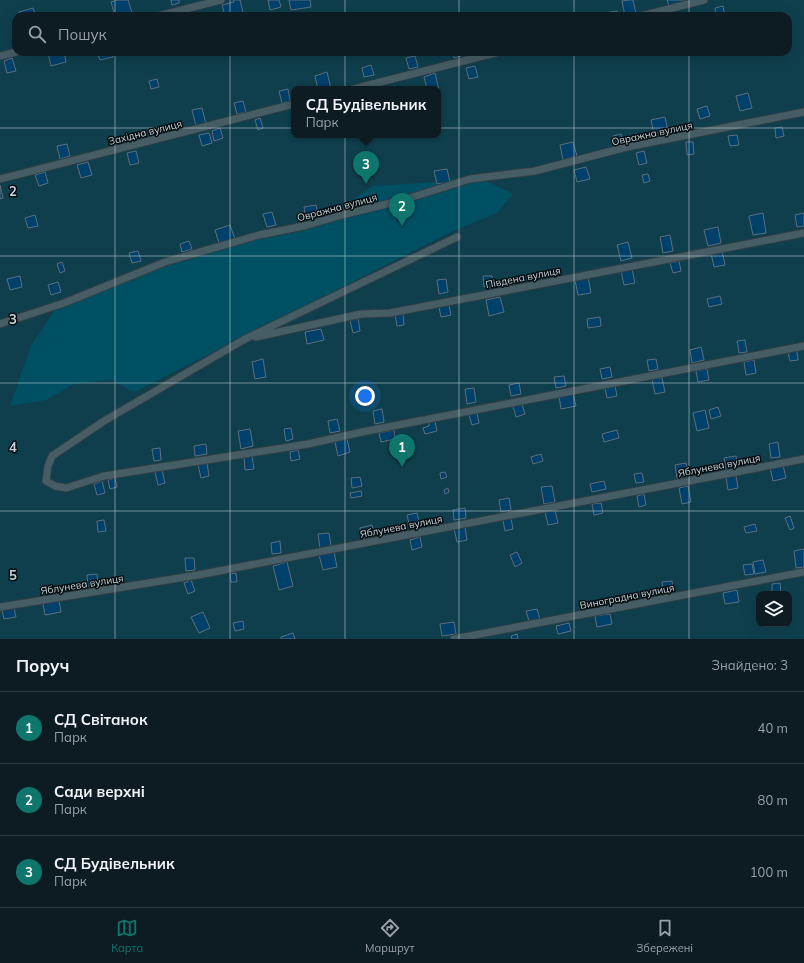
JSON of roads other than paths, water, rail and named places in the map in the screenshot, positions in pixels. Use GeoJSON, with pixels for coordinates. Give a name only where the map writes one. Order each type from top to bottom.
{"type":"FeatureCollection","features":[{"type":"Feature","properties":{"kind":"lane"},"geometry":{"type":"LineString","coordinates":[[174,12],[221,0]]}},
{"type":"Feature","properties":{"kind":"lane"},"geometry":{"type":"LineString","coordinates":[[657,12],[704,0]]}},
{"type":"Feature","properties":{"kind":"lane"},"geometry":{"type":"LineString","coordinates":[[0,56],[12,53]]}},
{"type":"Feature","properties":{"kind":"lane"},"geometry":{"type":"LineString","coordinates":[[365,86],[483,56]]}},
{"type":"Feature","properties":{"kind":"lane","name":"Західна вулиця"},"geometry":{"type":"LineString","coordinates":[[0,180],[291,105]]}},
{"type":"Feature","properties":{"kind":"lane","name":"Овражна вулиця"},"geometry":{"type":"LineString","coordinates":[[0,324],[64,303],[165,262],[259,235],[304,226],[403,200],[470,179],[535,171],[627,147],[804,112]]}},
{"type":"Feature","properties":{"kind":"lane","name":"Південа вулиця"},"geometry":{"type":"LineString","coordinates":[[245,339],[361,314],[390,313],[804,233]]}},
{"type":"Feature","properties":{"kind":"lane"},"geometry":{"type":"LineString","coordinates":[[457,237],[245,339],[104,421],[52,456],[48,466],[46,482],[55,486],[66,488],[104,476],[308,444],[362,432],[804,346]]}},
{"type":"Feature","properties":{"kind":"lane","name":"Яблунева вулиця"},"geometry":{"type":"LineString","coordinates":[[0,607],[198,575],[804,459]]}},
{"type":"Feature","properties":{"kind":"lane","name":"Виноградна вулиця"},"geometry":{"type":"LineString","coordinates":[[454,639],[804,572]]}},
{"type":"Feature","properties":{"kind":"place","name":"СД Будівельник"},"geometry":{"type":"Point","coordinates":[366,184]}},
{"type":"Feature","properties":{"kind":"place","name":"Сади верхні"},"geometry":{"type":"Point","coordinates":[402,226]}},
{"type":"Feature","properties":{"kind":"place","name":"СД Світанок"},"geometry":{"type":"Point","coordinates":[402,467]}}]}
